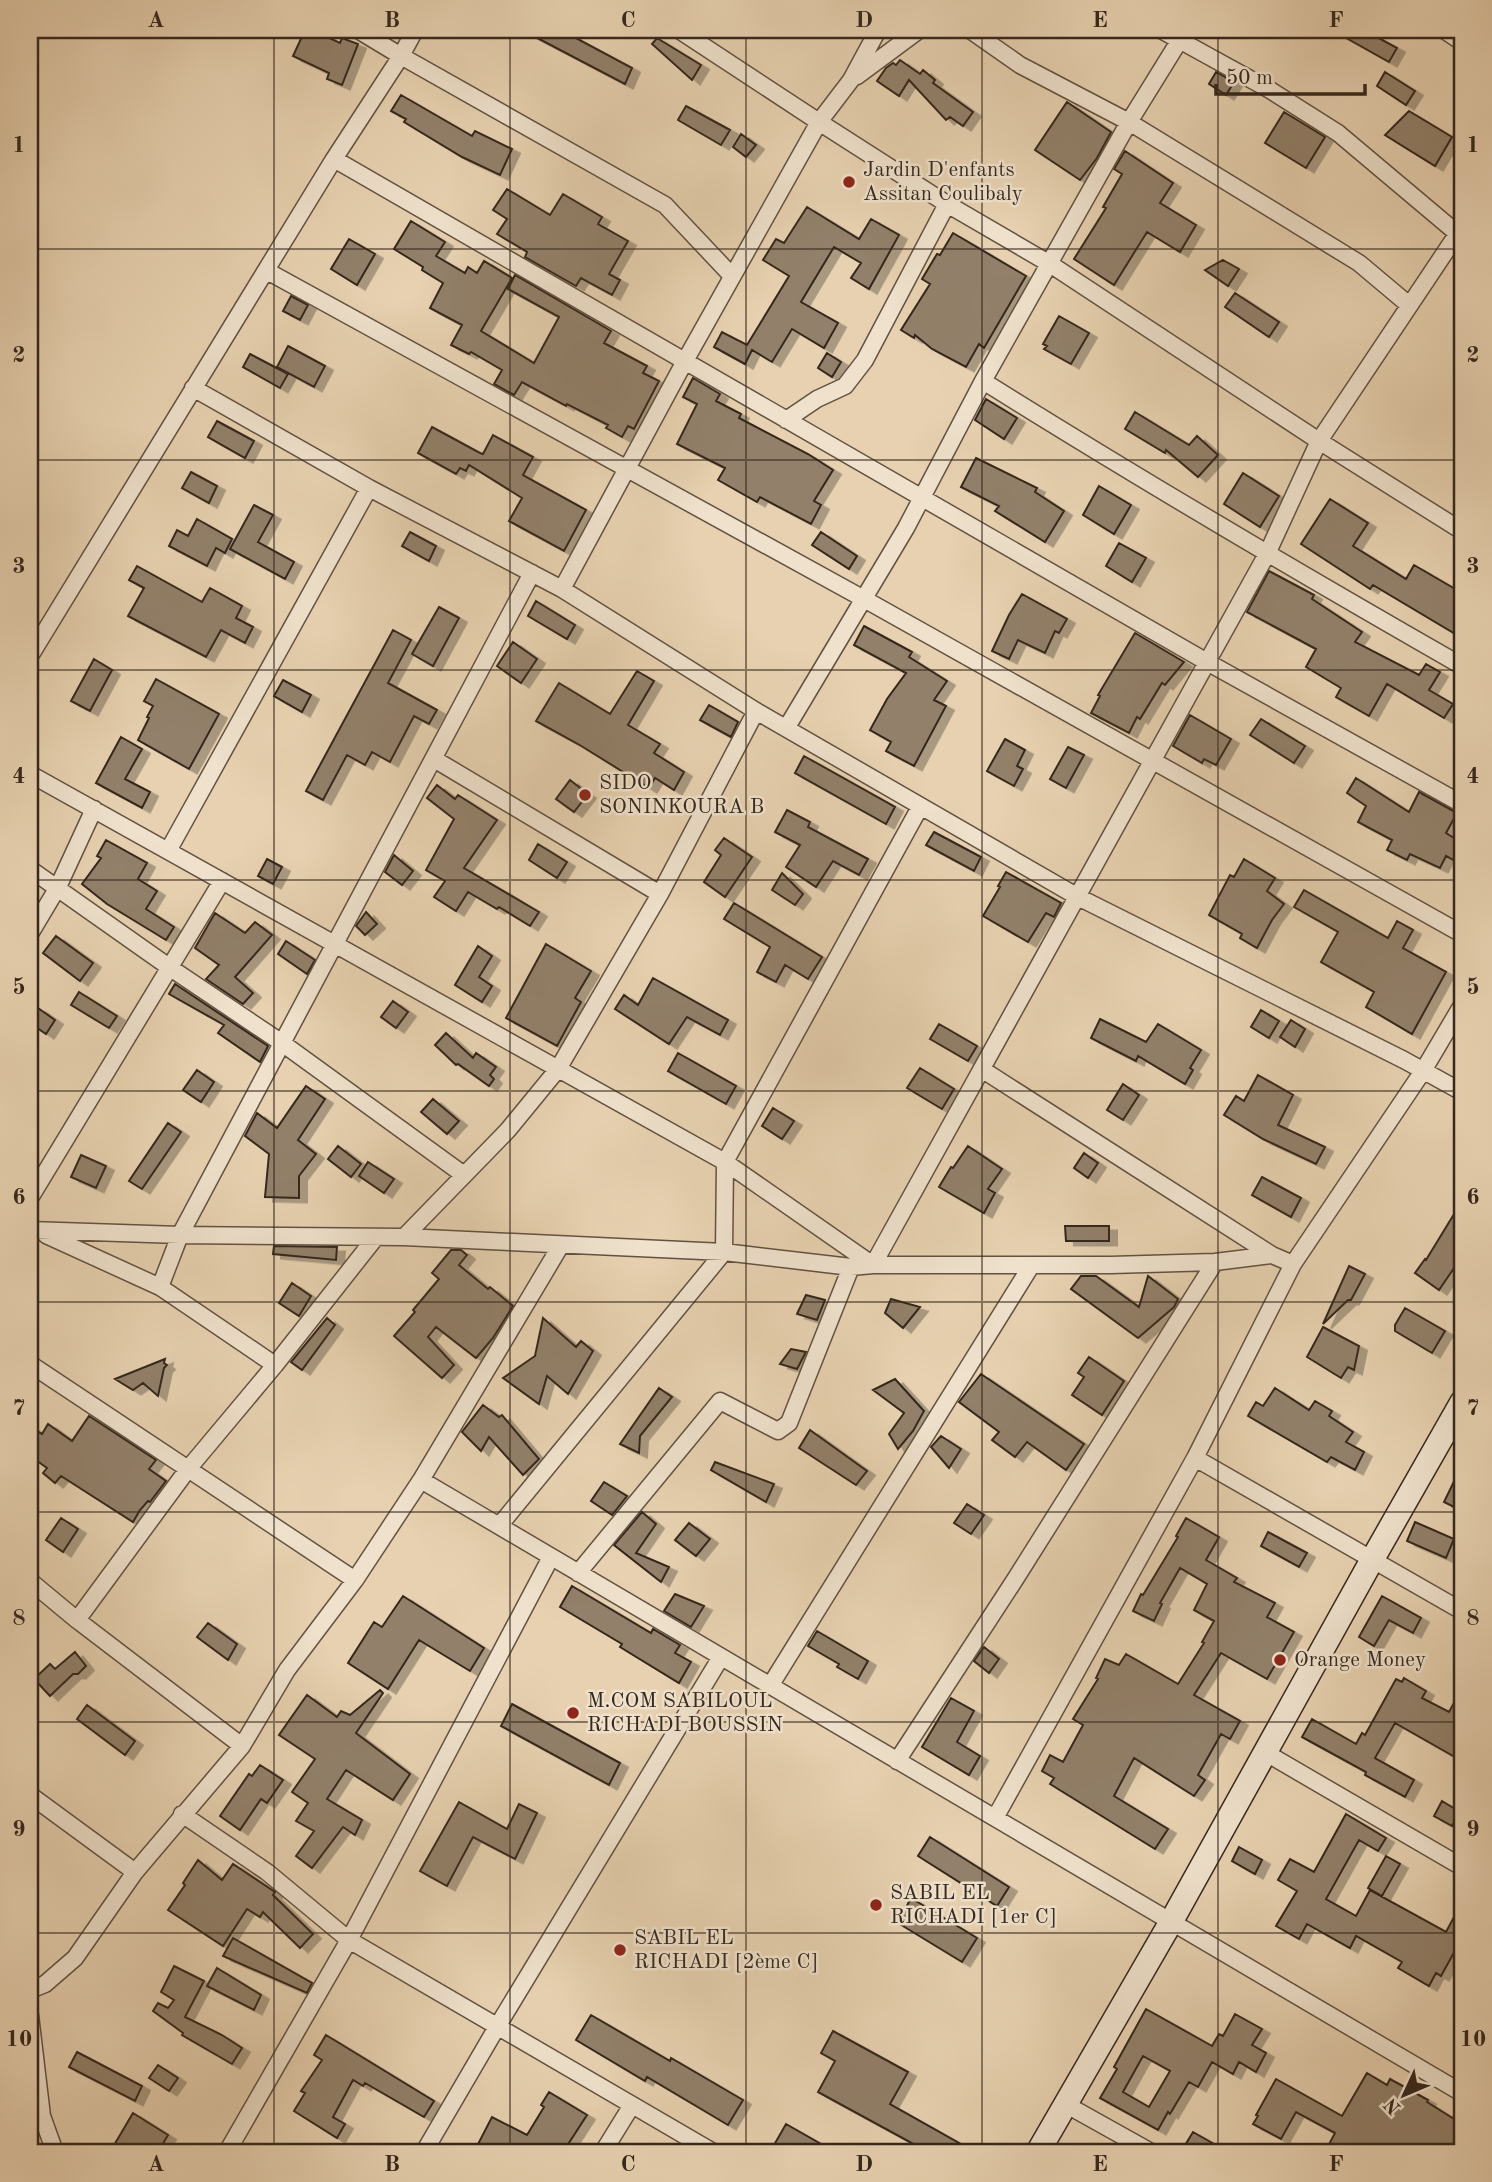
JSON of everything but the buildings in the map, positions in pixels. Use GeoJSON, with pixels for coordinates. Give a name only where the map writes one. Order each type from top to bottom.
{"type":"FeatureCollection","features":[{"type":"Feature","properties":{"kind":"street"},"geometry":{"type":"LineString","coordinates":[[358,30],[665,205],[732,276]]}},
{"type":"Feature","properties":{"kind":"street"},"geometry":{"type":"LineString","coordinates":[[30,656],[415,30]]}},
{"type":"Feature","properties":{"kind":"street"},"geometry":{"type":"LineString","coordinates":[[678,30],[947,204],[1050,264],[1319,441],[1462,531]]}},
{"type":"Feature","properties":{"kind":"street"},"geometry":{"type":"LineString","coordinates":[[562,589],[685,361],[819,122],[852,80],[878,30]]}},
{"type":"Feature","properties":{"kind":"street"},"geometry":{"type":"LineString","coordinates":[[852,80],[919,30]]}},
{"type":"Feature","properties":{"kind":"street"},"geometry":{"type":"LineString","coordinates":[[970,30],[1020,65],[1129,122],[1359,263],[1409,305]]}},
{"type":"Feature","properties":{"kind":"street"},"geometry":{"type":"LineString","coordinates":[[873,1265],[1267,554],[1319,441],[1460,231],[1338,133],[1183,35],[1161,30]]}},
{"type":"Feature","properties":{"kind":"street"},"geometry":{"type":"LineString","coordinates":[[1444,30],[1462,42]]}},
{"type":"Feature","properties":{"kind":"street"},"geometry":{"type":"LineString","coordinates":[[787,727],[906,528],[983,382],[1129,122],[1183,35]]}},
{"type":"Feature","properties":{"kind":"street"},"geometry":{"type":"LineString","coordinates":[[334,159],[1207,662],[1462,804]]}},
{"type":"Feature","properties":{"kind":"street"},"geometry":{"type":"LineString","coordinates":[[786,420],[817,399],[845,386],[865,360],[947,204]]}},
{"type":"Feature","properties":{"kind":"street"},"geometry":{"type":"LineString","coordinates":[[267,271],[864,599],[1462,934]]}},
{"type":"Feature","properties":{"kind":"street"},"geometry":{"type":"LineString","coordinates":[[983,382],[1267,554],[1462,666]]}},
{"type":"Feature","properties":{"kind":"street"},"geometry":{"type":"LineString","coordinates":[[193,388],[369,488],[562,589],[756,710],[1078,897],[1462,1092]]}},
{"type":"Feature","properties":{"kind":"street"},"geometry":{"type":"LineString","coordinates":[[168,851],[369,488]]}},
{"type":"Feature","properties":{"kind":"street"},"geometry":{"type":"LineString","coordinates":[[160,1287],[180,1235],[532,573]]}},
{"type":"Feature","properties":{"kind":"street"},"geometry":{"type":"LineString","coordinates":[[404,1237],[508,1130],[558,1069],[660,894],[756,710]]}},
{"type":"Feature","properties":{"kind":"street"},"geometry":{"type":"LineString","coordinates":[[434,759],[660,894]]}},
{"type":"Feature","properties":{"kind":"street"},"geometry":{"type":"LineString","coordinates":[[30,774],[725,1162],[873,1265]]}},
{"type":"Feature","properties":{"kind":"street"},"geometry":{"type":"LineString","coordinates":[[499,1526],[724,1252],[725,1162],[920,807]]}},
{"type":"Feature","properties":{"kind":"street"},"geometry":{"type":"LineString","coordinates":[[30,934],[58,887],[94,809]]}},
{"type":"Feature","properties":{"kind":"street"},"geometry":{"type":"LineString","coordinates":[[30,869],[282,1043],[464,1175]]}},
{"type":"Feature","properties":{"kind":"street"},"geometry":{"type":"LineString","coordinates":[[30,1198],[222,881]]}},
{"type":"Feature","properties":{"kind":"street"},"geometry":{"type":"LineString","coordinates":[[995,1818],[1195,1458],[1293,1264],[1423,1071],[1462,1005]]}},
{"type":"Feature","properties":{"kind":"street"},"geometry":{"type":"LineString","coordinates":[[983,1070],[1272,1255],[1293,1264]]}},
{"type":"Feature","properties":{"kind":"street"},"geometry":{"type":"LineString","coordinates":[[33,1230],[180,1235],[404,1237],[724,1252],[851,1267],[1216,1262],[1272,1255]]}},
{"type":"Feature","properties":{"kind":"street"},"geometry":{"type":"LineString","coordinates":[[33,1230],[160,1287],[275,1365]]}},
{"type":"Feature","properties":{"kind":"street"},"geometry":{"type":"LineString","coordinates":[[77,1620],[188,1469],[275,1365],[376,1237]]}},
{"type":"Feature","properties":{"kind":"street"},"geometry":{"type":"LineString","coordinates":[[30,1990],[45,1984],[75,1958],[135,1872],[242,1746],[287,1670],[355,1580],[421,1480],[561,1245]]}},
{"type":"Feature","properties":{"kind":"street"},"geometry":{"type":"LineString","coordinates":[[897,1760],[1216,1262]]}},
{"type":"Feature","properties":{"kind":"street"},"geometry":{"type":"LineString","coordinates":[[771,1686],[1031,1266]]}},
{"type":"Feature","properties":{"kind":"street"},"geometry":{"type":"LineString","coordinates":[[578,1573],[720,1401],[778,1431],[789,1423],[851,1267]]}},
{"type":"Feature","properties":{"kind":"street"},"geometry":{"type":"LineString","coordinates":[[30,1364],[355,1580]]}},
{"type":"Feature","properties":{"kind":"street"},"geometry":{"type":"LineString","coordinates":[[1038,2152],[1171,1922],[1462,1402]]}},
{"type":"Feature","properties":{"kind":"street"},"geometry":{"type":"LineString","coordinates":[[1195,1458],[1462,1611]]}},
{"type":"Feature","properties":{"kind":"street"},"geometry":{"type":"LineString","coordinates":[[421,1480],[1462,2093]]}},
{"type":"Feature","properties":{"kind":"street"},"geometry":{"type":"LineString","coordinates":[[227,2152],[349,1940],[551,1557]]}},
{"type":"Feature","properties":{"kind":"street"},"geometry":{"type":"LineString","coordinates":[[30,1581],[242,1746]]}},
{"type":"Feature","properties":{"kind":"street"},"geometry":{"type":"LineString","coordinates":[[424,2152],[721,1657]]}},
{"type":"Feature","properties":{"kind":"street"},"geometry":{"type":"LineString","coordinates":[[1266,1753],[1462,1867]]}},
{"type":"Feature","properties":{"kind":"street"},"geometry":{"type":"LineString","coordinates":[[30,1795],[135,1872]]}},
{"type":"Feature","properties":{"kind":"street"},"geometry":{"type":"LineString","coordinates":[[182,1814],[267,1872],[349,1940],[713,2152]]}},
{"type":"Feature","properties":{"kind":"street"},"geometry":{"type":"LineString","coordinates":[[30,2015],[42,2116],[55,2152]]}},
{"type":"Feature","properties":{"kind":"street"},"geometry":{"type":"LineString","coordinates":[[1065,2104],[1151,2152]]}},
{"type":"Feature","properties":{"kind":"street"},"geometry":{"type":"LineString","coordinates":[[603,2152],[632,2105]]}},
{"type":"Feature","properties":{"kind":"place","name":"Jardin D'enfants Assitan Coulibaly"},"geometry":{"type":"Point","coordinates":[849,182]}},
{"type":"Feature","properties":{"kind":"place","name":"SIDO SONINKOURA B"},"geometry":{"type":"Point","coordinates":[585,795]}},
{"type":"Feature","properties":{"kind":"place","name":"Orange Money"},"geometry":{"type":"Point","coordinates":[1280,1660]}},
{"type":"Feature","properties":{"kind":"place","name":"M.COM SABILOUL RICHADI BOUSSIN"},"geometry":{"type":"Point","coordinates":[573,1713]}},
{"type":"Feature","properties":{"kind":"place","name":"SABIL EL RICHADI [1er C]"},"geometry":{"type":"Point","coordinates":[876,1905]}},
{"type":"Feature","properties":{"kind":"place","name":"SABIL EL RICHADI [2ème C]"},"geometry":{"type":"Point","coordinates":[620,1950]}}]}
